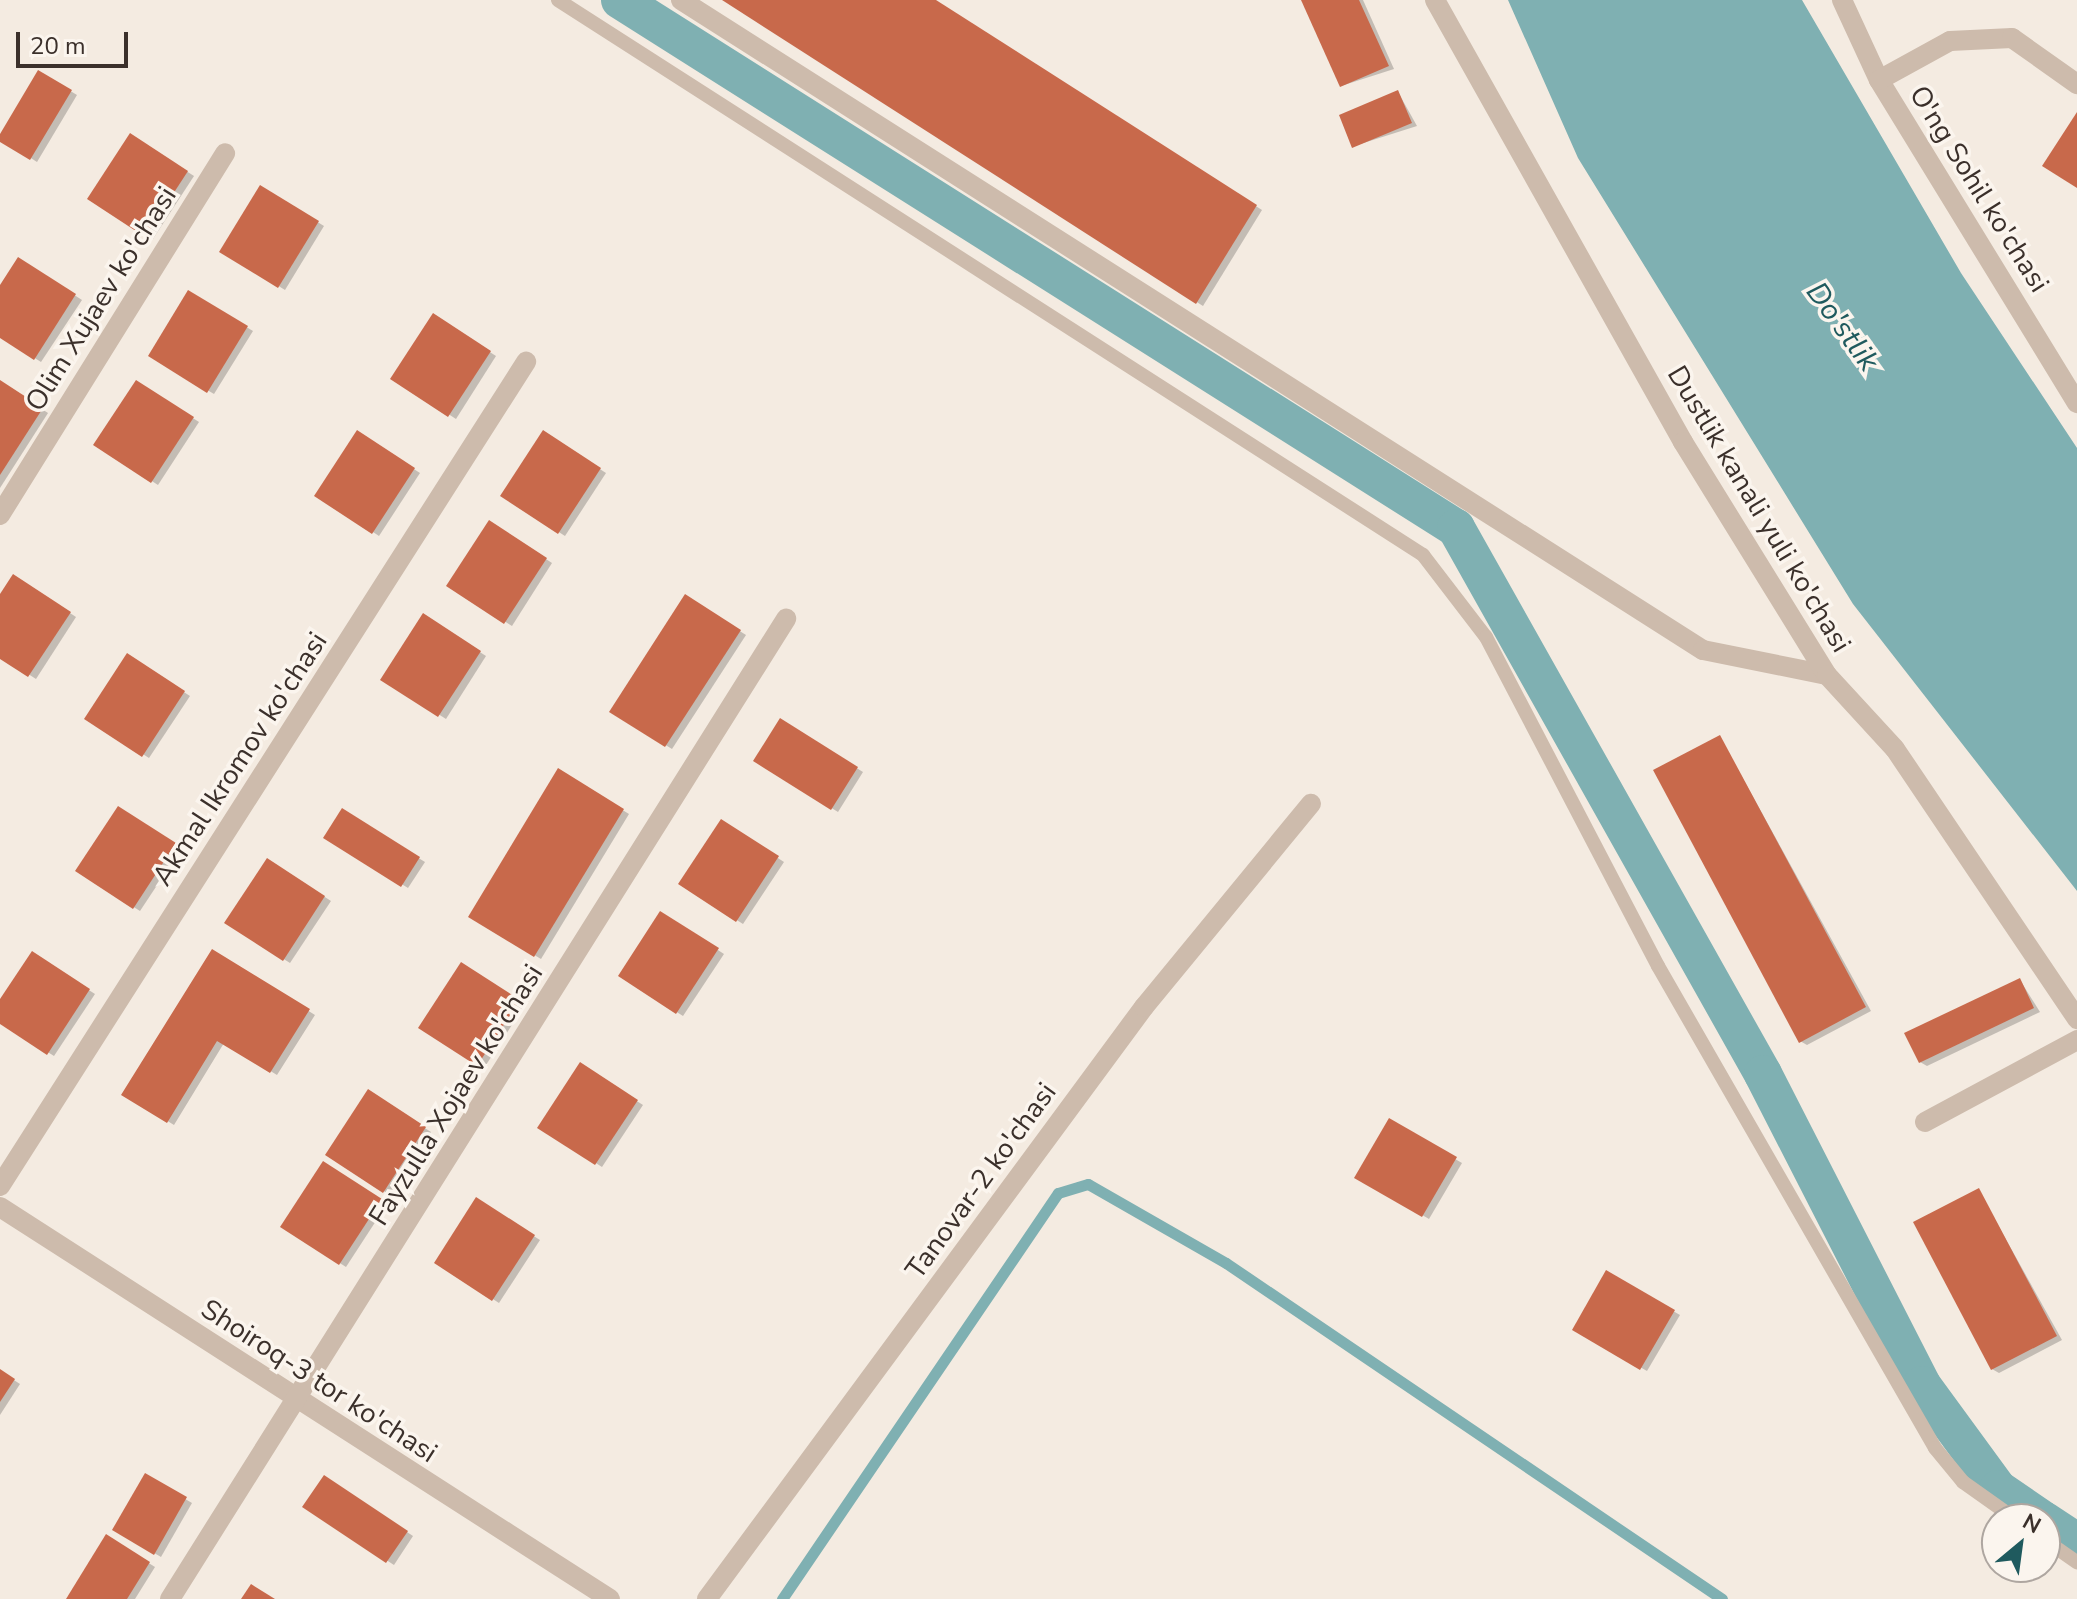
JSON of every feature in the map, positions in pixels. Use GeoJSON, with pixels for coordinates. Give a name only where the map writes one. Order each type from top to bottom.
{"type":"FeatureCollection","features":[{"type":"Feature","properties":{"kind":"street"},"geometry":{"type":"LineString","coordinates":[[681,0],[1703,650],[1827,675]]}},
{"type":"Feature","properties":{"kind":"street","name":"Dustlik kanali yuli ko'chasi"},"geometry":{"type":"LineString","coordinates":[[1435,0],[1683,442],[1827,675],[1895,749],[2077,1019]]}},
{"type":"Feature","properties":{"kind":"street","name":"O'ng Sohil ko'chasi"},"geometry":{"type":"LineString","coordinates":[[1842,0],[1879,80],[2077,403]]}},
{"type":"Feature","properties":{"kind":"street"},"geometry":{"type":"LineString","coordinates":[[1879,80],[1950,41],[2012,38],[2077,84]]}},
{"type":"Feature","properties":{"kind":"street","name":"Olim Xujaev ko'chasi"},"geometry":{"type":"LineString","coordinates":[[0,515],[225,153]]}},
{"type":"Feature","properties":{"kind":"street","name":"Akmal Ikromov ko'chasi"},"geometry":{"type":"LineString","coordinates":[[0,1186],[526,362]]}},
{"type":"Feature","properties":{"kind":"street","name":"Fayzulla Xojaev ko'chasi"},"geometry":{"type":"LineString","coordinates":[[170,1599],[297,1402],[786,619]]}},
{"type":"Feature","properties":{"kind":"street","name":"Tanovar-2 ko'chasi"},"geometry":{"type":"LineString","coordinates":[[707,1599],[1144,1007],[1311,804]]}},
{"type":"Feature","properties":{"kind":"street"},"geometry":{"type":"LineString","coordinates":[[1925,1122],[2077,1040]]}},
{"type":"Feature","properties":{"kind":"street","name":"Shoiroq-3 tor ko'chasi"},"geometry":{"type":"LineString","coordinates":[[0,1207],[297,1402],[610,1599]]}},
{"type":"Feature","properties":{"kind":"lane"},"geometry":{"type":"LineString","coordinates":[[558,0],[1423,555],[1486,637],[1658,966],[1935,1448],[1963,1482],[1993,1503]]}},
{"type":"Feature","properties":{"kind":"water","name":"Do'stlik"},"geometry":{"type":"Polygon","coordinates":[[[1508,0],[1802,0],[1961,273],[2077,448],[2077,891],[1853,604],[1578,158],[1508,0]]]}},
{"type":"Feature","properties":{"kind":"building"},"geometry":{"type":"Polygon","coordinates":[[[722,0],[936,0],[1257,205],[1196,304],[722,0]]]}},
{"type":"Feature","properties":{"kind":"building"},"geometry":{"type":"Polygon","coordinates":[[[1301,0],[1359,0],[1389,66],[1340,87],[1301,0]]]}},
{"type":"Feature","properties":{"kind":"building"},"geometry":{"type":"Polygon","coordinates":[[[38,70],[72,90],[30,160],[0,142],[0,134],[38,70]]]}},
{"type":"Feature","properties":{"kind":"building"},"geometry":{"type":"Polygon","coordinates":[[[1398,90],[1412,123],[1352,148],[1339,115],[1398,90]]]}},
{"type":"Feature","properties":{"kind":"building"},"geometry":{"type":"Polygon","coordinates":[[[2077,112],[2077,188],[2042,166],[2077,112]]]}},
{"type":"Feature","properties":{"kind":"building"},"geometry":{"type":"Polygon","coordinates":[[[130,133],[188,171],[145,237],[87,199],[130,133]]]}},
{"type":"Feature","properties":{"kind":"building"},"geometry":{"type":"Polygon","coordinates":[[[260,185],[319,221],[278,288],[219,252],[260,185]]]}},
{"type":"Feature","properties":{"kind":"building"},"geometry":{"type":"Polygon","coordinates":[[[18,257],[76,294],[34,360],[0,338],[0,285],[18,257]]]}},
{"type":"Feature","properties":{"kind":"building"},"geometry":{"type":"Polygon","coordinates":[[[188,290],[248,326],[207,393],[148,356],[188,290]]]}},
{"type":"Feature","properties":{"kind":"building"},"geometry":{"type":"Polygon","coordinates":[[[433,313],[491,351],[448,417],[390,379],[433,313]]]}},
{"type":"Feature","properties":{"kind":"building"},"geometry":{"type":"Polygon","coordinates":[[[0,380],[43,408],[0,475],[0,380]]]}},
{"type":"Feature","properties":{"kind":"building"},"geometry":{"type":"Polygon","coordinates":[[[136,380],[194,417],[151,483],[93,445],[136,380]]]}},
{"type":"Feature","properties":{"kind":"building"},"geometry":{"type":"Polygon","coordinates":[[[357,430],[415,468],[372,534],[314,496],[357,430]]]}},
{"type":"Feature","properties":{"kind":"building"},"geometry":{"type":"Polygon","coordinates":[[[543,430],[601,468],[558,534],[500,496],[543,430]]]}},
{"type":"Feature","properties":{"kind":"building"},"geometry":{"type":"Polygon","coordinates":[[[489,520],[547,558],[504,624],[446,586],[489,520]]]}},
{"type":"Feature","properties":{"kind":"building"},"geometry":{"type":"Polygon","coordinates":[[[13,574],[71,612],[28,677],[0,659],[0,594],[13,574]]]}},
{"type":"Feature","properties":{"kind":"building"},"geometry":{"type":"Polygon","coordinates":[[[685,594],[741,630],[665,747],[609,712],[685,594]]]}},
{"type":"Feature","properties":{"kind":"building"},"geometry":{"type":"Polygon","coordinates":[[[423,613],[481,651],[438,717],[380,680],[423,613]]]}},
{"type":"Feature","properties":{"kind":"building"},"geometry":{"type":"Polygon","coordinates":[[[127,653],[185,691],[142,757],[84,719],[127,653]]]}},
{"type":"Feature","properties":{"kind":"building"},"geometry":{"type":"Polygon","coordinates":[[[780,718],[858,767],[831,810],[753,761],[780,718]]]}},
{"type":"Feature","properties":{"kind":"building"},"geometry":{"type":"Polygon","coordinates":[[[1720,735],[1866,1007],[1799,1043],[1653,770],[1720,735]]]}},
{"type":"Feature","properties":{"kind":"building"},"geometry":{"type":"Polygon","coordinates":[[[558,768],[624,809],[534,957],[468,917],[558,768]]]}},
{"type":"Feature","properties":{"kind":"building"},"geometry":{"type":"Polygon","coordinates":[[[118,806],[176,843],[133,909],[75,871],[118,806]]]}},
{"type":"Feature","properties":{"kind":"building"},"geometry":{"type":"Polygon","coordinates":[[[342,808],[420,857],[401,887],[323,838],[342,808]]]}},
{"type":"Feature","properties":{"kind":"building"},"geometry":{"type":"Polygon","coordinates":[[[721,819],[779,856],[736,922],[678,884],[721,819]]]}},
{"type":"Feature","properties":{"kind":"building"},"geometry":{"type":"Polygon","coordinates":[[[267,858],[325,896],[283,961],[224,923],[267,858]]]}},
{"type":"Feature","properties":{"kind":"building"},"geometry":{"type":"Polygon","coordinates":[[[660,911],[719,948],[676,1014],[618,976],[660,911]]]}},
{"type":"Feature","properties":{"kind":"building"},"geometry":{"type":"Polygon","coordinates":[[[212,949],[310,1009],[270,1073],[217,1041],[167,1123],[121,1095],[212,949]]]}},
{"type":"Feature","properties":{"kind":"building"},"geometry":{"type":"Polygon","coordinates":[[[32,951],[90,989],[47,1055],[0,1024],[0,999],[32,951]]]}},
{"type":"Feature","properties":{"kind":"building"},"geometry":{"type":"Polygon","coordinates":[[[461,962],[520,1000],[477,1066],[418,1028],[461,962]]]}},
{"type":"Feature","properties":{"kind":"building"},"geometry":{"type":"Polygon","coordinates":[[[2020,978],[2034,1008],[1919,1063],[1904,1033],[2020,978]]]}},
{"type":"Feature","properties":{"kind":"building"},"geometry":{"type":"Polygon","coordinates":[[[580,1062],[638,1100],[595,1165],[537,1128],[580,1062]]]}},
{"type":"Feature","properties":{"kind":"building"},"geometry":{"type":"Polygon","coordinates":[[[368,1089],[426,1127],[383,1193],[325,1155],[368,1089]]]}},
{"type":"Feature","properties":{"kind":"building"},"geometry":{"type":"Polygon","coordinates":[[[1389,1118],[1457,1157],[1422,1217],[1354,1178],[1389,1118]]]}},
{"type":"Feature","properties":{"kind":"building"},"geometry":{"type":"Polygon","coordinates":[[[323,1161],[382,1199],[339,1265],[280,1227],[323,1161]]]}},
{"type":"Feature","properties":{"kind":"building"},"geometry":{"type":"Polygon","coordinates":[[[1979,1188],[2057,1336],[1991,1370],[1913,1222],[1979,1188]]]}},
{"type":"Feature","properties":{"kind":"building"},"geometry":{"type":"Polygon","coordinates":[[[476,1197],[535,1235],[492,1301],[434,1263],[476,1197]]]}},
{"type":"Feature","properties":{"kind":"building"},"geometry":{"type":"Polygon","coordinates":[[[1606,1270],[1675,1310],[1640,1370],[1572,1330],[1606,1270]]]}},
{"type":"Feature","properties":{"kind":"building"},"geometry":{"type":"Polygon","coordinates":[[[0,1369],[15,1379],[0,1402],[0,1369]]]}},
{"type":"Feature","properties":{"kind":"building"},"geometry":{"type":"Polygon","coordinates":[[[145,1473],[187,1497],[154,1555],[112,1530],[145,1473]]]}},
{"type":"Feature","properties":{"kind":"building"},"geometry":{"type":"Polygon","coordinates":[[[324,1475],[408,1531],[386,1563],[302,1507],[324,1475]]]}},
{"type":"Feature","properties":{"kind":"building"},"geometry":{"type":"Polygon","coordinates":[[[106,1534],[150,1562],[127,1599],[66,1599],[106,1534]]]}},
{"type":"Feature","properties":{"kind":"building"},"geometry":{"type":"Polygon","coordinates":[[[251,1584],[275,1599],[241,1599],[251,1584]]]}},
{"type":"Feature","properties":{"kind":"waterway"},"geometry":{"type":"LineString","coordinates":[[620,0],[1456,528],[1763,1074],[1922,1385],[1998,1489],[2019,1503]]}},
{"type":"Feature","properties":{"kind":"waterway"},"geometry":{"type":"LineString","coordinates":[[782,1599],[1058,1193],[1088,1184],[1226,1263],[1722,1599]]}},
{"type":"Feature","properties":{"kind":"waterway"},"geometry":{"type":"LineString","coordinates":[[2061,1532],[2077,1542]]}}]}
